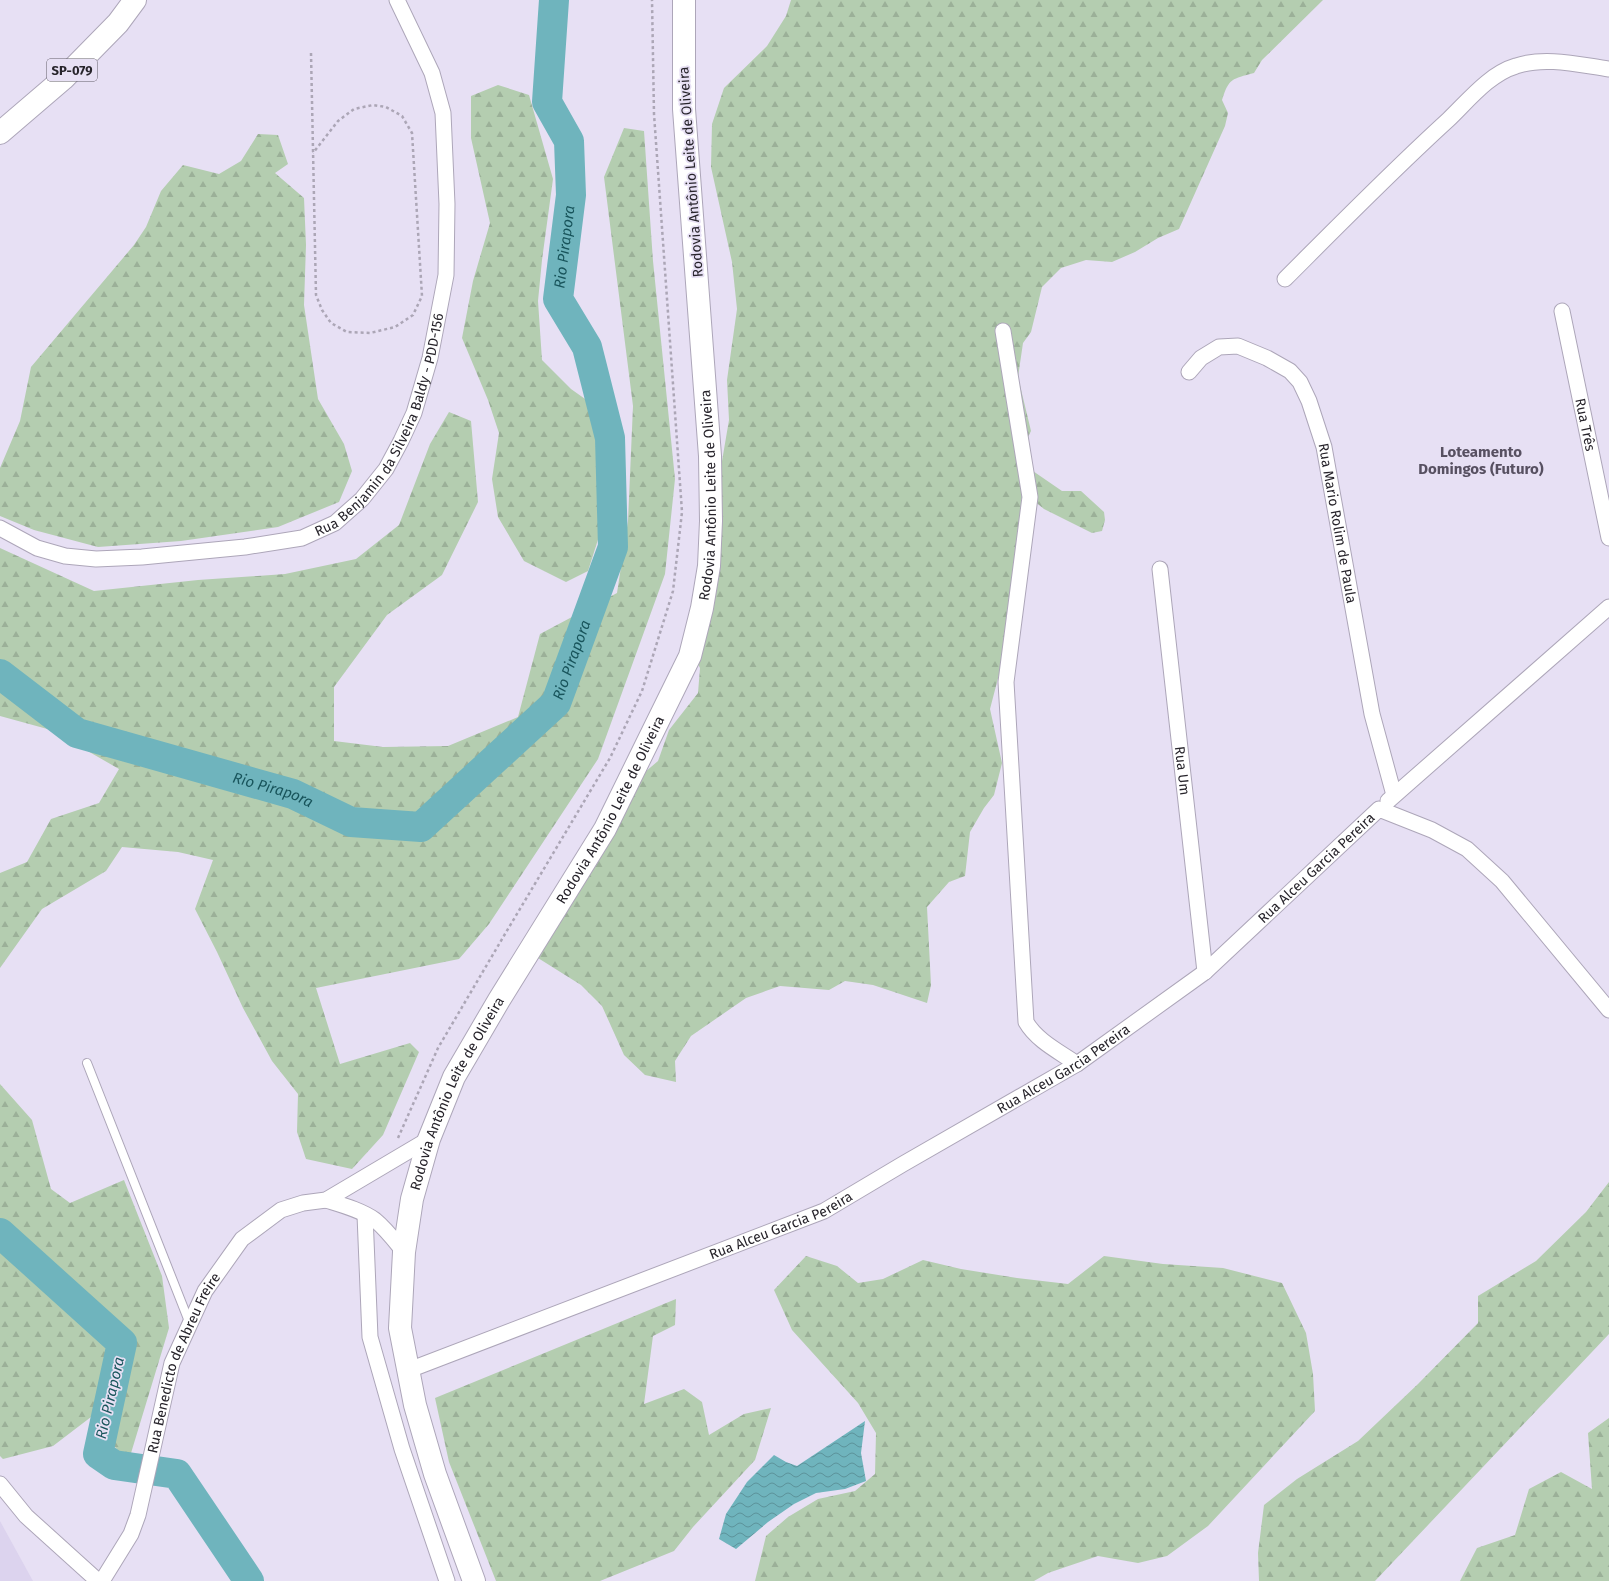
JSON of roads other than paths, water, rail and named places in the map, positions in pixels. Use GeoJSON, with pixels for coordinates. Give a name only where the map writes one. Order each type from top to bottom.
{"type":"FeatureCollection","features":[{"type":"Feature","properties":{"kind":"main road","name":"SP-079"},"geometry":{"type":"LineString","coordinates":[[0,133],[63,79],[118,23],[135,0]]}},
{"type":"Feature","properties":{"kind":"main road","name":"Rodovia Antônio Leite de Oliveira"},"geometry":{"type":"LineString","coordinates":[[474,1581],[435,1474],[415,1405],[400,1328],[404,1252],[412,1199],[429,1139],[454,1078],[499,1000],[605,829],[690,656],[702,608],[709,566],[711,521],[710,456],[684,109],[684,0]]}},
{"type":"Feature","properties":{"kind":"street","name":"Rua Benjamin da Silveira Baldy - PDD-156"},"geometry":{"type":"LineString","coordinates":[[0,528],[37,548],[65,556],[96,559],[142,557],[245,547],[302,538],[335,523],[362,499],[386,469],[414,413],[430,358],[446,276],[447,204],[443,113],[432,73],[397,0]]}},
{"type":"Feature","properties":{"kind":"street"},"geometry":{"type":"LineString","coordinates":[[1285,279],[1401,163],[1493,78],[1516,66],[1538,62],[1564,63],[1609,69]]}},
{"type":"Feature","properties":{"kind":"street","name":"Rua Três"},"geometry":{"type":"LineString","coordinates":[[1562,311],[1609,538]]}},
{"type":"Feature","properties":{"kind":"street"},"geometry":{"type":"LineString","coordinates":[[1003,331],[1030,497],[1006,682],[1026,1022],[1038,1037],[1077,1064]]}},
{"type":"Feature","properties":{"kind":"street","name":"Rua Mario Rolim de Paula"},"geometry":{"type":"LineString","coordinates":[[1189,372],[1201,358],[1218,347],[1238,346],[1267,358],[1290,371],[1300,382],[1309,400],[1324,447],[1372,714],[1394,795]]}},
{"type":"Feature","properties":{"kind":"street","name":"Rua Um"},"geometry":{"type":"LineString","coordinates":[[1160,569],[1205,972]]}},
{"type":"Feature","properties":{"kind":"street"},"geometry":{"type":"LineString","coordinates":[[1379,809],[1609,607]]}},
{"type":"Feature","properties":{"kind":"street","name":"Rua Alceu Garcia Pereira"},"geometry":{"type":"LineString","coordinates":[[409,1370],[824,1211],[1077,1064],[1205,972],[1379,809],[1432,830],[1467,849],[1502,881],[1609,1010]]}},
{"type":"Feature","properties":{"kind":"street","name":"Rua Benedicto de Abreu Freire"},"geometry":{"type":"LineString","coordinates":[[102,1581],[131,1534],[138,1515],[172,1363],[205,1291],[242,1240],[281,1210],[303,1203],[326,1200],[429,1139]]}},
{"type":"Feature","properties":{"kind":"street","name":"Rua Benedicto de Abreu Freire"},"geometry":{"type":"LineString","coordinates":[[326,1200],[355,1210],[374,1220],[391,1236],[404,1252]]}},
{"type":"Feature","properties":{"kind":"street"},"geometry":{"type":"LineString","coordinates":[[365,1215],[370,1337],[402,1449],[447,1581]]}},
{"type":"Feature","properties":{"kind":"street"},"geometry":{"type":"LineString","coordinates":[[0,1484],[26,1516],[98,1581]]}},
{"type":"Feature","properties":{"kind":"lane"},"geometry":{"type":"LineString","coordinates":[[87,1062],[190,1324]]}},
{"type":"Feature","properties":{"kind":"water"},"geometry":{"type":"Polygon","coordinates":[[[865,1421],[861,1453],[866,1481],[845,1489],[816,1493],[794,1504],[768,1522],[736,1549],[719,1539],[726,1514],[747,1482],[774,1455],[797,1466],[865,1421]]]}},
{"type":"Feature","properties":{"kind":"waterway","name":"Rio Pirapora"},"geometry":{"type":"LineString","coordinates":[[0,674],[77,733],[293,794],[351,822],[421,827],[556,703],[613,547],[610,438],[587,347],[558,299],[571,195],[569,141],[547,102],[554,0]]}},
{"type":"Feature","properties":{"kind":"waterway","name":"Rio Pirapora"},"geometry":{"type":"LineString","coordinates":[[0,1233],[122,1343],[98,1454],[114,1465],[177,1474],[249,1581]]}},
{"type":"Feature","properties":{"kind":"district","name":"Loteamento Domingos (Futuro)"},"geometry":{"type":"Point","coordinates":[1481,460]}}]}
